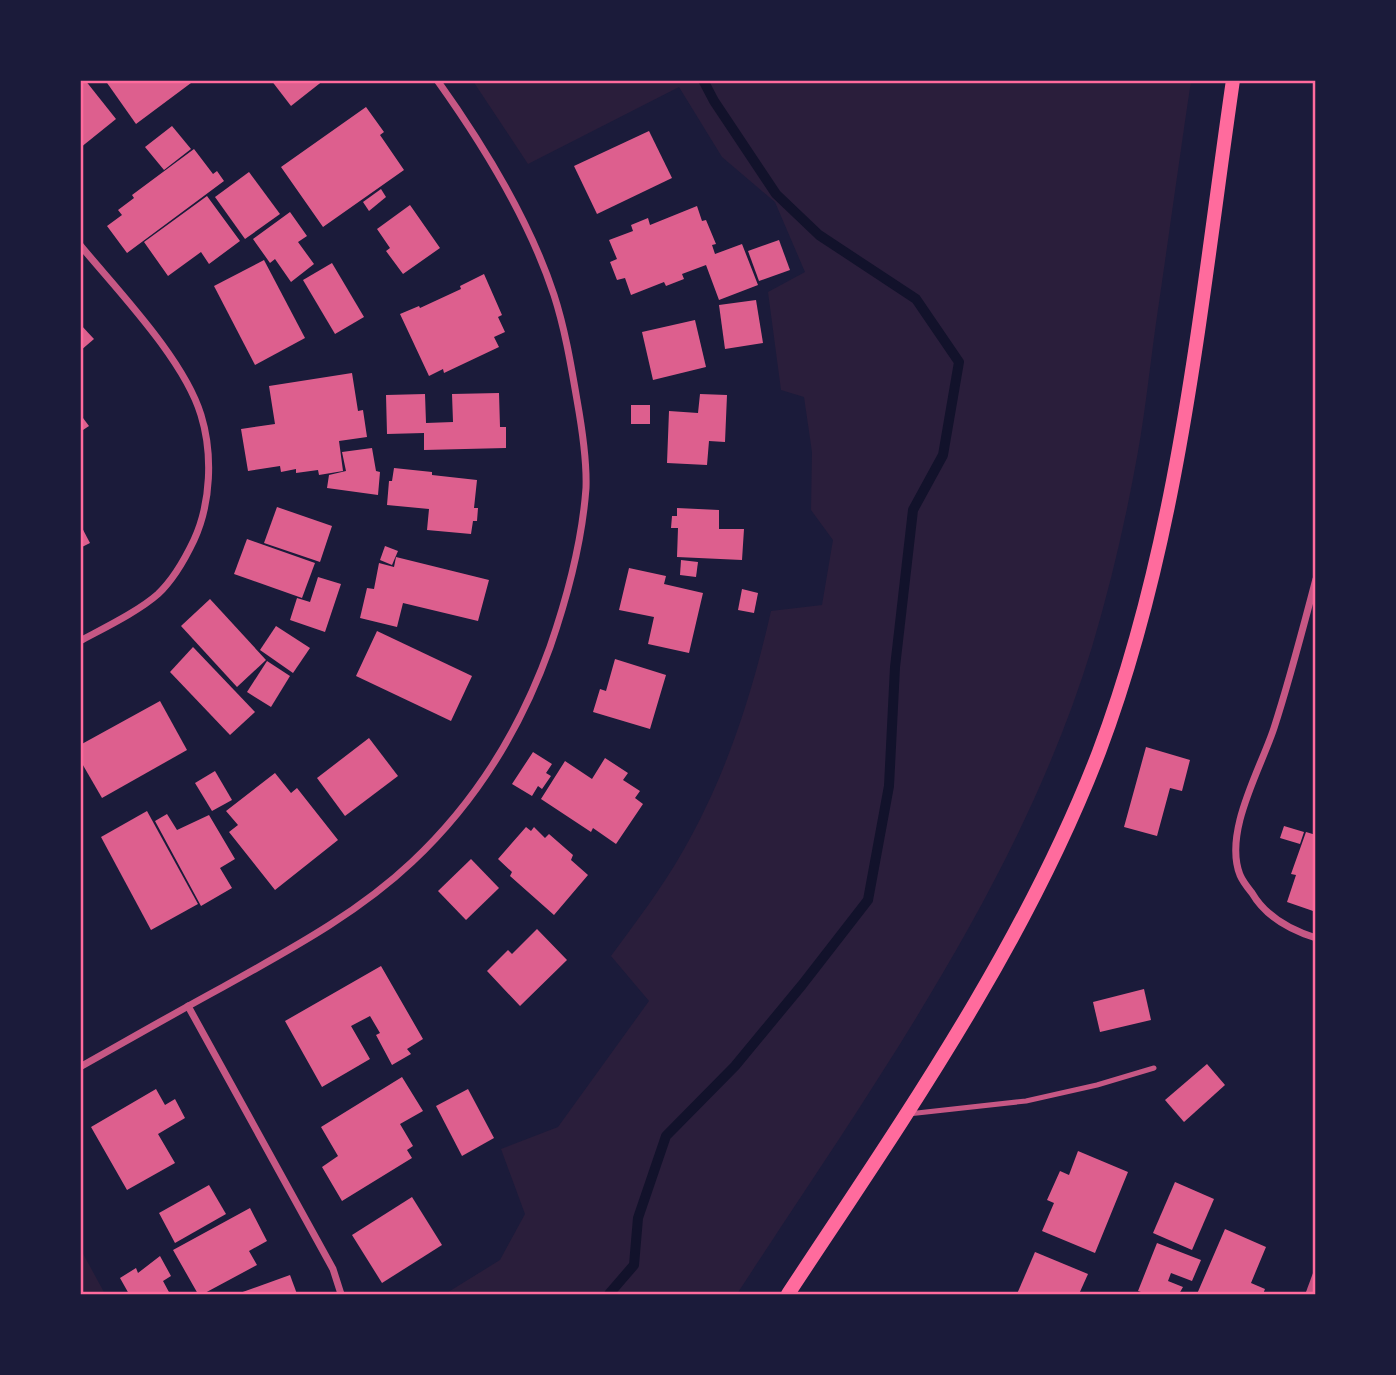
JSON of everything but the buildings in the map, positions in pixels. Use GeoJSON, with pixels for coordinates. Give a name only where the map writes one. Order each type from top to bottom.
{"type":"FeatureCollection","features":[{"type":"Feature","properties":{"kind":"main road"},"geometry":{"type":"LineString","coordinates":[[788,1294],[905,1115],[983,989],[1032,898],[1084,787],[1126,672],[1153,579],[1174,478],[1233,80]]}},
{"type":"Feature","properties":{"kind":"street"},"geometry":{"type":"LineString","coordinates":[[80,1067],[269,962],[361,906],[413,862],[451,822],[493,766],[536,687],[567,598],[579,540],[586,485],[582,431],[570,355],[554,296],[533,242],[462,115],[437,80]]}},
{"type":"Feature","properties":{"kind":"street"},"geometry":{"type":"LineString","coordinates":[[80,245],[151,331],[181,373],[201,415],[208,461],[208,482],[201,525],[183,563],[175,573],[158,594],[80,641]]}},
{"type":"Feature","properties":{"kind":"street"},"geometry":{"type":"LineString","coordinates":[[1315,579],[1273,729],[1245,801],[1237,832],[1237,852],[1240,874],[1261,907],[1283,924],[1315,938]]}},
{"type":"Feature","properties":{"kind":"street"},"geometry":{"type":"LineString","coordinates":[[188,1006],[333,1269],[341,1294]]}},
{"type":"Feature","properties":{"kind":"street"},"geometry":{"type":"LineString","coordinates":[[1309,1294],[1315,1275]]}},
{"type":"Feature","properties":{"kind":"lane"},"geometry":{"type":"LineString","coordinates":[[905,1115],[1026,1101],[1097,1085],[1154,1068]]}},
{"type":"Feature","properties":{"kind":"shaded area"},"geometry":{"type":"Polygon","coordinates":[[[473,81],[1191,81],[1138,455],[1098,626],[1061,735],[1025,820],[983,902],[937,982],[889,1062],[737,1294],[445,1294],[500,1260],[525,1214],[501,1149],[558,1127],[649,1001],[611,956],[675,865],[712,794],[746,704],[771,611],[822,605],[833,540],[811,510],[812,452],[804,397],[781,390],[768,292],[805,272],[775,202],[722,157],[679,87],[528,164],[473,81]]]}},
{"type":"Feature","properties":{"kind":"shaded area"},"geometry":{"type":"Polygon","coordinates":[[[81,1250],[105,1294],[81,1294],[81,1250]]]}},
{"type":"Feature","properties":{"kind":"waterway"},"geometry":{"type":"LineString","coordinates":[[609,1294],[634,1265],[638,1218],[666,1136],[735,1066],[868,900],[889,786],[895,667],[913,510],[943,455],[959,362],[916,299],[819,235],[776,194],[703,80]]}}]}
